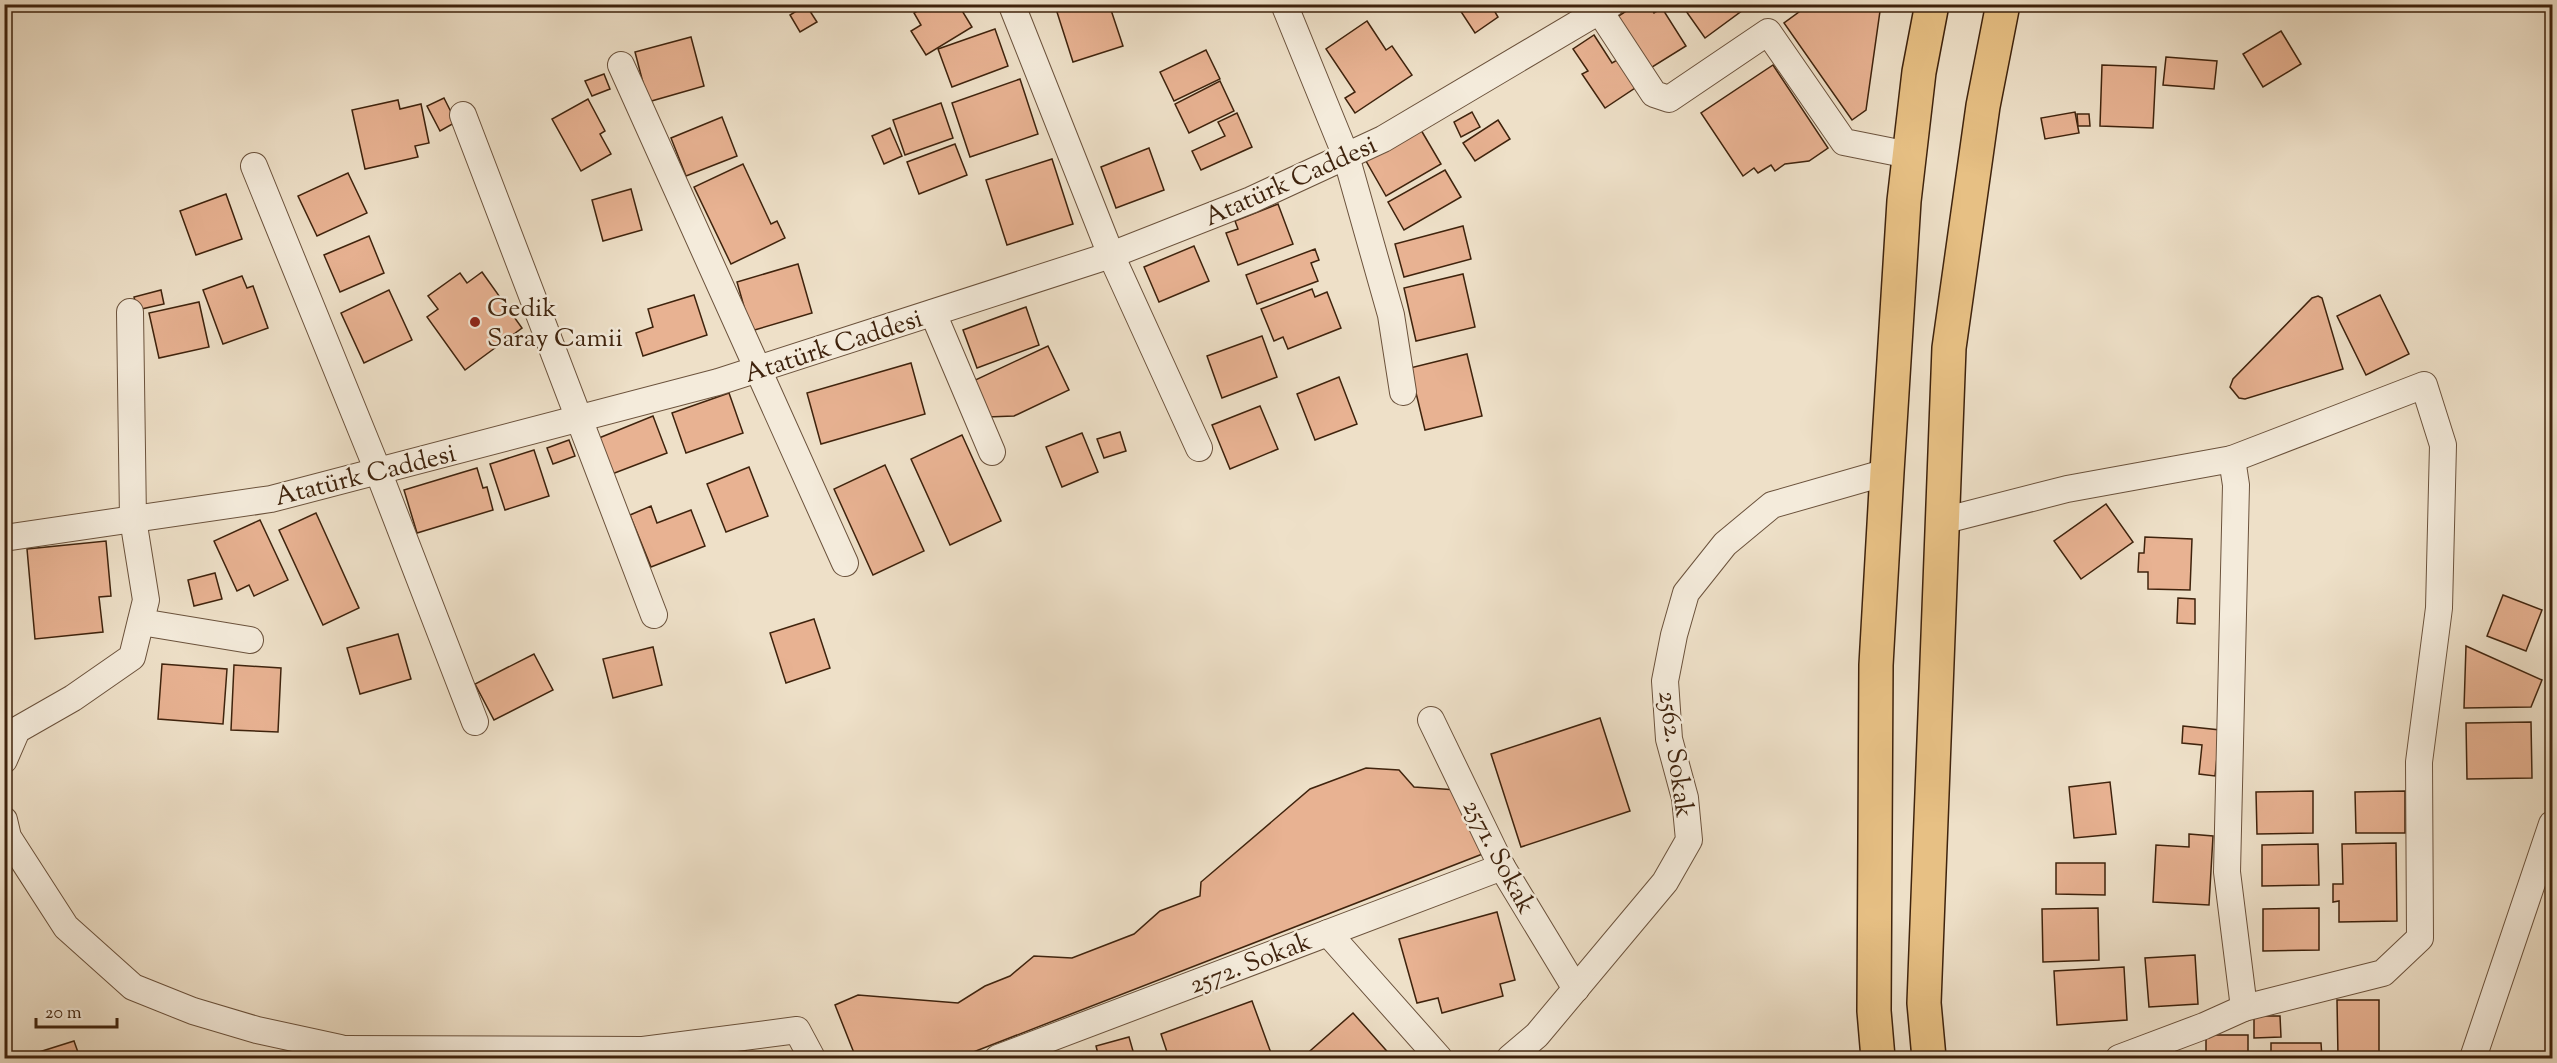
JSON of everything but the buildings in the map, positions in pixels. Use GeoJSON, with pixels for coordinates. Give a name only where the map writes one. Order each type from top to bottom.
{"type":"FeatureCollection","features":[{"type":"Feature","properties":{"kind":"highway"},"geometry":{"type":"LineString","coordinates":[[1878,1059],[1874,1011],[1876,664],[1896,314],[1909,155],[1919,72],[1932,4]]}},
{"type":"Feature","properties":{"kind":"highway"},"geometry":{"type":"LineString","coordinates":[[1929,1059],[1924,1003],[1949,348],[1983,106],[2003,4]]}},
{"type":"Feature","properties":{"kind":"street"},"geometry":{"type":"LineString","coordinates":[[1284,4],[1346,156],[1391,315],[1403,392]]}},
{"type":"Feature","properties":{"kind":"street"},"geometry":{"type":"LineString","coordinates":[[1602,7],[1654,94],[1669,99],[1768,32],[1844,142],[1909,155]]}},
{"type":"Feature","properties":{"kind":"street","name":"Atatürk Caddesi"},"geometry":{"type":"LineString","coordinates":[[4,538],[271,499],[756,370],[1111,255],[1251,200],[1383,139],[1602,7]]}},
{"type":"Feature","properties":{"kind":"street"},"geometry":{"type":"LineString","coordinates":[[1013,8],[1111,255],[1199,448]]}},
{"type":"Feature","properties":{"kind":"street"},"geometry":{"type":"LineString","coordinates":[[621,64],[844,564]]}},
{"type":"Feature","properties":{"kind":"street"},"geometry":{"type":"LineString","coordinates":[[463,115],[654,615]]}},
{"type":"Feature","properties":{"kind":"street"},"geometry":{"type":"LineString","coordinates":[[254,166],[378,471],[475,722]]}},
{"type":"Feature","properties":{"kind":"street"},"geometry":{"type":"LineString","coordinates":[[4,760],[17,730],[73,698],[132,657],[146,600],[133,519],[130,312]]}},
{"type":"Feature","properties":{"kind":"street"},"geometry":{"type":"LineString","coordinates":[[933,313],[992,452]]}},
{"type":"Feature","properties":{"kind":"street"},"geometry":{"type":"LineString","coordinates":[[1942,521],[2067,489],[2232,459],[2424,385],[2443,445],[2439,608],[2419,762],[2420,938],[2383,973],[2244,1008],[2119,1059]]}},
{"type":"Feature","properties":{"kind":"street"},"geometry":{"type":"LineString","coordinates":[[2232,459],[2236,485],[2227,872],[2244,1008]]}},
{"type":"Feature","properties":{"kind":"street","name":"2562. Sokak"},"geometry":{"type":"LineString","coordinates":[[1510,1059],[1537,1035],[1665,882],[1689,840],[1684,798],[1669,739],[1665,681],[1686,593],[1725,544],[1772,505],[1887,472]]}},
{"type":"Feature","properties":{"kind":"street"},"geometry":{"type":"LineString","coordinates":[[141,622],[250,640]]}},
{"type":"Feature","properties":{"kind":"street","name":"2571. Sokak"},"geometry":{"type":"LineString","coordinates":[[1431,720],[1502,867],[1576,989]]}},
{"type":"Feature","properties":{"kind":"street"},"geometry":{"type":"LineString","coordinates":[[4,820],[8,837],[66,927],[133,987],[193,1011],[343,1054]]}},
{"type":"Feature","properties":{"kind":"street"},"geometry":{"type":"LineString","coordinates":[[2473,1059],[2553,824]]}},
{"type":"Feature","properties":{"kind":"street","name":"2572. Sokak"},"geometry":{"type":"LineString","coordinates":[[998,1059],[1025,1053],[1502,867]]}},
{"type":"Feature","properties":{"kind":"street"},"geometry":{"type":"LineString","coordinates":[[1328,933],[1439,1059]]}},
{"type":"Feature","properties":{"kind":"street"},"geometry":{"type":"LineString","coordinates":[[307,1059],[343,1054],[643,1050],[797,1030],[812,1059]]}},
{"type":"Feature","properties":{"kind":"place","name":"Gedik Saray Camii"},"geometry":{"type":"Point","coordinates":[475,322]}}]}
